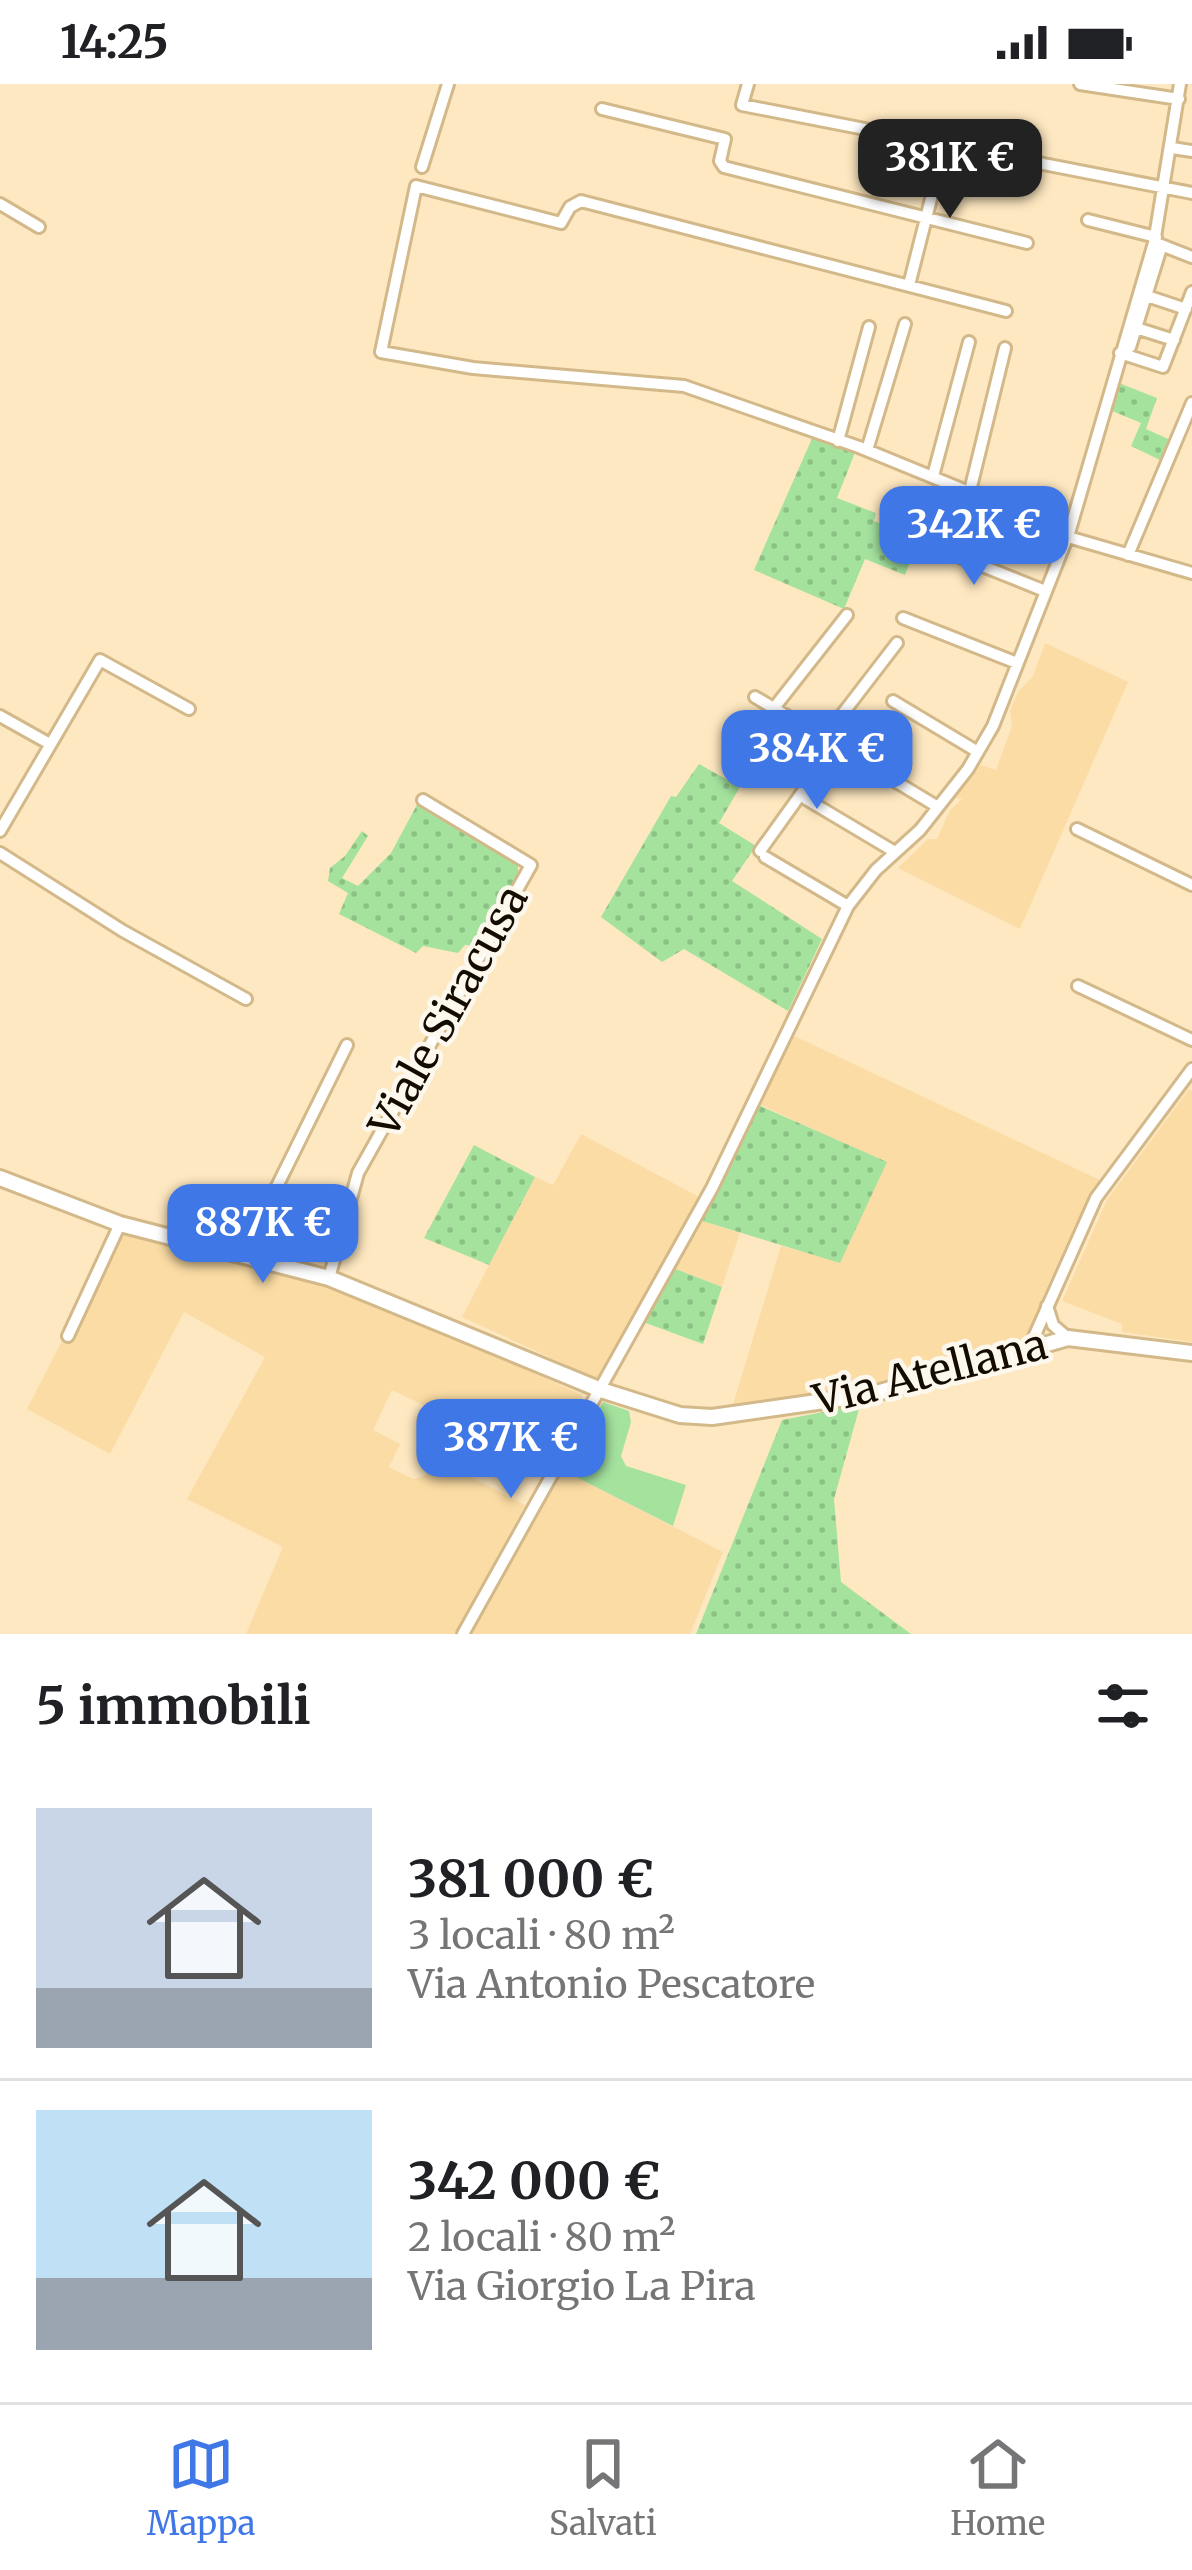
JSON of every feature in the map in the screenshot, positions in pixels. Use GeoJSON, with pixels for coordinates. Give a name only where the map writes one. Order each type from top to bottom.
{"type":"FeatureCollection","features":[{"type":"Feature","properties":{"kind":"main road","name":"Via Atellana"},"geometry":{"type":"LineString","coordinates":[[0,1178],[120,1224],[329,1278],[656,1410],[712,1418],[890,1390],[1068,1338],[1192,1353]]}},
{"type":"Feature","properties":{"kind":"street"},"geometry":{"type":"LineString","coordinates":[[422,167],[448,84]]}},
{"type":"Feature","properties":{"kind":"street"},"geometry":{"type":"LineString","coordinates":[[748,84],[742,105],[1192,193]]}},
{"type":"Feature","properties":{"kind":"street"},"geometry":{"type":"LineString","coordinates":[[1080,84],[1179,99]]}},
{"type":"Feature","properties":{"kind":"street"},"geometry":{"type":"LineString","coordinates":[[1124,354],[1147,296],[1180,84]]}},
{"type":"Feature","properties":{"kind":"street"},"geometry":{"type":"LineString","coordinates":[[602,109],[725,139],[720,161],[724,167],[1027,243]]}},
{"type":"Feature","properties":{"kind":"street"},"geometry":{"type":"LineString","coordinates":[[908,285],[945,144]]}},
{"type":"Feature","properties":{"kind":"street"},"geometry":{"type":"LineString","coordinates":[[1172,148],[1192,151]]}},
{"type":"Feature","properties":{"kind":"street"},"geometry":{"type":"LineString","coordinates":[[1006,311],[581,201],[561,223],[416,186],[381,352],[411,359],[684,386],[867,450],[1068,535],[1192,573]]}},
{"type":"Feature","properties":{"kind":"street"},"geometry":{"type":"LineString","coordinates":[[0,204],[39,227]]}},
{"type":"Feature","properties":{"kind":"street"},"geometry":{"type":"LineString","coordinates":[[1088,220],[1192,256]]}},
{"type":"Feature","properties":{"kind":"street"},"geometry":{"type":"LineString","coordinates":[[463,1634],[712,1188],[848,906],[864,883],[938,807],[993,726],[1068,535],[1156,244]]}},
{"type":"Feature","properties":{"kind":"street"},"geometry":{"type":"LineString","coordinates":[[1124,354],[1163,367],[1192,292]]}},
{"type":"Feature","properties":{"kind":"street"},"geometry":{"type":"LineString","coordinates":[[1147,296],[1186,309]]}},
{"type":"Feature","properties":{"kind":"street"},"geometry":{"type":"LineString","coordinates":[[867,450],[904,324]]}},
{"type":"Feature","properties":{"kind":"street"},"geometry":{"type":"LineString","coordinates":[[838,441],[868,327]]}},
{"type":"Feature","properties":{"kind":"street"},"geometry":{"type":"LineString","coordinates":[[1136,328],[1174,340]]}},
{"type":"Feature","properties":{"kind":"street"},"geometry":{"type":"LineString","coordinates":[[933,476],[969,341]]}},
{"type":"Feature","properties":{"kind":"street"},"geometry":{"type":"LineString","coordinates":[[970,491],[1005,348]]}},
{"type":"Feature","properties":{"kind":"street"},"geometry":{"type":"LineString","coordinates":[[1128,555],[1192,403]]}},
{"type":"Feature","properties":{"kind":"street"},"geometry":{"type":"LineString","coordinates":[[920,541],[1045,591]]}},
{"type":"Feature","properties":{"kind":"street"},"geometry":{"type":"LineString","coordinates":[[774,708],[847,615]]}},
{"type":"Feature","properties":{"kind":"street"},"geometry":{"type":"LineString","coordinates":[[903,617],[1017,663]]}},
{"type":"Feature","properties":{"kind":"street"},"geometry":{"type":"LineString","coordinates":[[824,738],[897,643]]}},
{"type":"Feature","properties":{"kind":"street"},"geometry":{"type":"LineString","coordinates":[[0,831],[101,659],[189,709]]}},
{"type":"Feature","properties":{"kind":"street"},"geometry":{"type":"LineString","coordinates":[[755,697],[938,807]]}},
{"type":"Feature","properties":{"kind":"street"},"geometry":{"type":"LineString","coordinates":[[893,701],[978,752]]}},
{"type":"Feature","properties":{"kind":"street"},"geometry":{"type":"LineString","coordinates":[[0,716],[50,744]]}},
{"type":"Feature","properties":{"kind":"street"},"geometry":{"type":"LineString","coordinates":[[836,745],[762,854],[848,906]]}},
{"type":"Feature","properties":{"kind":"street"},"geometry":{"type":"LineString","coordinates":[[806,799],[896,852]]}},
{"type":"Feature","properties":{"kind":"street","name":"Viale Siracusa"},"geometry":{"type":"LineString","coordinates":[[329,1278],[358,1173],[531,865],[423,800]]}},
{"type":"Feature","properties":{"kind":"street"},"geometry":{"type":"LineString","coordinates":[[1076,829],[1192,884]]}},
{"type":"Feature","properties":{"kind":"street"},"geometry":{"type":"LineString","coordinates":[[0,853],[124,931],[246,999]]}},
{"type":"Feature","properties":{"kind":"street"},"geometry":{"type":"LineString","coordinates":[[1078,986],[1192,1040]]}},
{"type":"Feature","properties":{"kind":"street"},"geometry":{"type":"LineString","coordinates":[[243,1255],[347,1045]]}},
{"type":"Feature","properties":{"kind":"street"},"geometry":{"type":"LineString","coordinates":[[1030,1346],[1096,1198],[1192,1070]]}},
{"type":"Feature","properties":{"kind":"street"},"geometry":{"type":"LineString","coordinates":[[68,1336],[120,1224]]}},
{"type":"Feature","properties":{"kind":"street"},"geometry":{"type":"LineString","coordinates":[[1047,1306],[1053,1325],[1068,1338]]}},
{"type":"Feature","properties":{"kind":"shaded area"},"geometry":{"type":"Polygon","coordinates":[[[1045,643],[1128,682],[1020,929],[898,868],[928,839],[937,839],[950,810],[962,799],[955,798],[981,765],[996,770],[1012,726],[1010,711],[1018,692],[1033,676],[1045,643]]]}},
{"type":"Feature","properties":{"kind":"shaded area"},"geometry":{"type":"Polygon","coordinates":[[[790,1034],[1100,1180],[1088,1197],[1026,1339],[931,1375],[875,1389],[731,1411],[781,1246],[840,1262],[886,1163],[759,1104],[790,1034]]]}},
{"type":"Feature","properties":{"kind":"shaded area"},"geometry":{"type":"Polygon","coordinates":[[[1189,1089],[1192,1342],[1122,1332],[1122,1324],[1062,1301],[1107,1200],[1189,1089]]]}},
{"type":"Feature","properties":{"kind":"shaded area"},"geometry":{"type":"Polygon","coordinates":[[[581,1134],[701,1198],[601,1381],[462,1317],[535,1177],[553,1185],[581,1134]]]}},
{"type":"Feature","properties":{"kind":"shaded area"},"geometry":{"type":"Polygon","coordinates":[[[699,1220],[740,1233],[722,1287],[673,1268],[699,1220]]]}},
{"type":"Feature","properties":{"kind":"shaded area"},"geometry":{"type":"Polygon","coordinates":[[[122,1233],[329,1286],[408,1316],[582,1395],[582,1408],[548,1465],[392,1390],[373,1430],[400,1444],[389,1467],[413,1479],[426,1475],[439,1460],[525,1505],[455,1634],[246,1634],[283,1547],[187,1499],[265,1357],[184,1312],[110,1454],[27,1409],[63,1339],[70,1342],[122,1233]]]}},
{"type":"Feature","properties":{"kind":"shaded area"},"geometry":{"type":"Polygon","coordinates":[[[562,1470],[723,1552],[690,1634],[469,1634],[562,1470]]]}},
{"type":"Feature","properties":{"kind":"green space"},"geometry":{"type":"Polygon","coordinates":[[[1119,383],[1157,398],[1146,429],[1168,439],[1160,460],[1131,446],[1141,423],[1110,410],[1119,383]]]}},
{"type":"Feature","properties":{"kind":"green space"},"geometry":{"type":"Polygon","coordinates":[[[814,434],[856,450],[837,498],[876,513],[874,521],[919,538],[905,575],[865,559],[844,609],[754,570],[814,434]]]}},
{"type":"Feature","properties":{"kind":"green space"},"geometry":{"type":"Polygon","coordinates":[[[699,764],[740,787],[719,823],[756,846],[732,881],[822,939],[788,1011],[684,949],[662,962],[601,917],[671,796],[676,797],[699,764]]]}},
{"type":"Feature","properties":{"kind":"green space"},"geometry":{"type":"Polygon","coordinates":[[[419,801],[517,860],[519,878],[479,946],[465,945],[458,953],[423,946],[416,953],[339,914],[348,893],[328,881],[330,868],[362,831],[368,836],[342,878],[358,886],[391,853],[419,801]]]}},
{"type":"Feature","properties":{"kind":"green space"},"geometry":{"type":"Polygon","coordinates":[[[756,1104],[887,1162],[840,1263],[699,1220],[756,1104]]]}},
{"type":"Feature","properties":{"kind":"green space"},"geometry":{"type":"Polygon","coordinates":[[[474,1145],[535,1177],[489,1265],[424,1238],[474,1145]]]}},
{"type":"Feature","properties":{"kind":"green space"},"geometry":{"type":"Polygon","coordinates":[[[673,1268],[722,1287],[703,1344],[643,1322],[673,1268]]]}},
{"type":"Feature","properties":{"kind":"green space"},"geometry":{"type":"Polygon","coordinates":[[[603,1402],[629,1411],[631,1422],[621,1456],[626,1466],[686,1485],[673,1526],[562,1470],[603,1402]]]}},
{"type":"Feature","properties":{"kind":"green space"},"geometry":{"type":"Polygon","coordinates":[[[854,1406],[859,1409],[834,1499],[841,1582],[911,1634],[696,1634],[782,1420],[854,1406]]]}}]}
